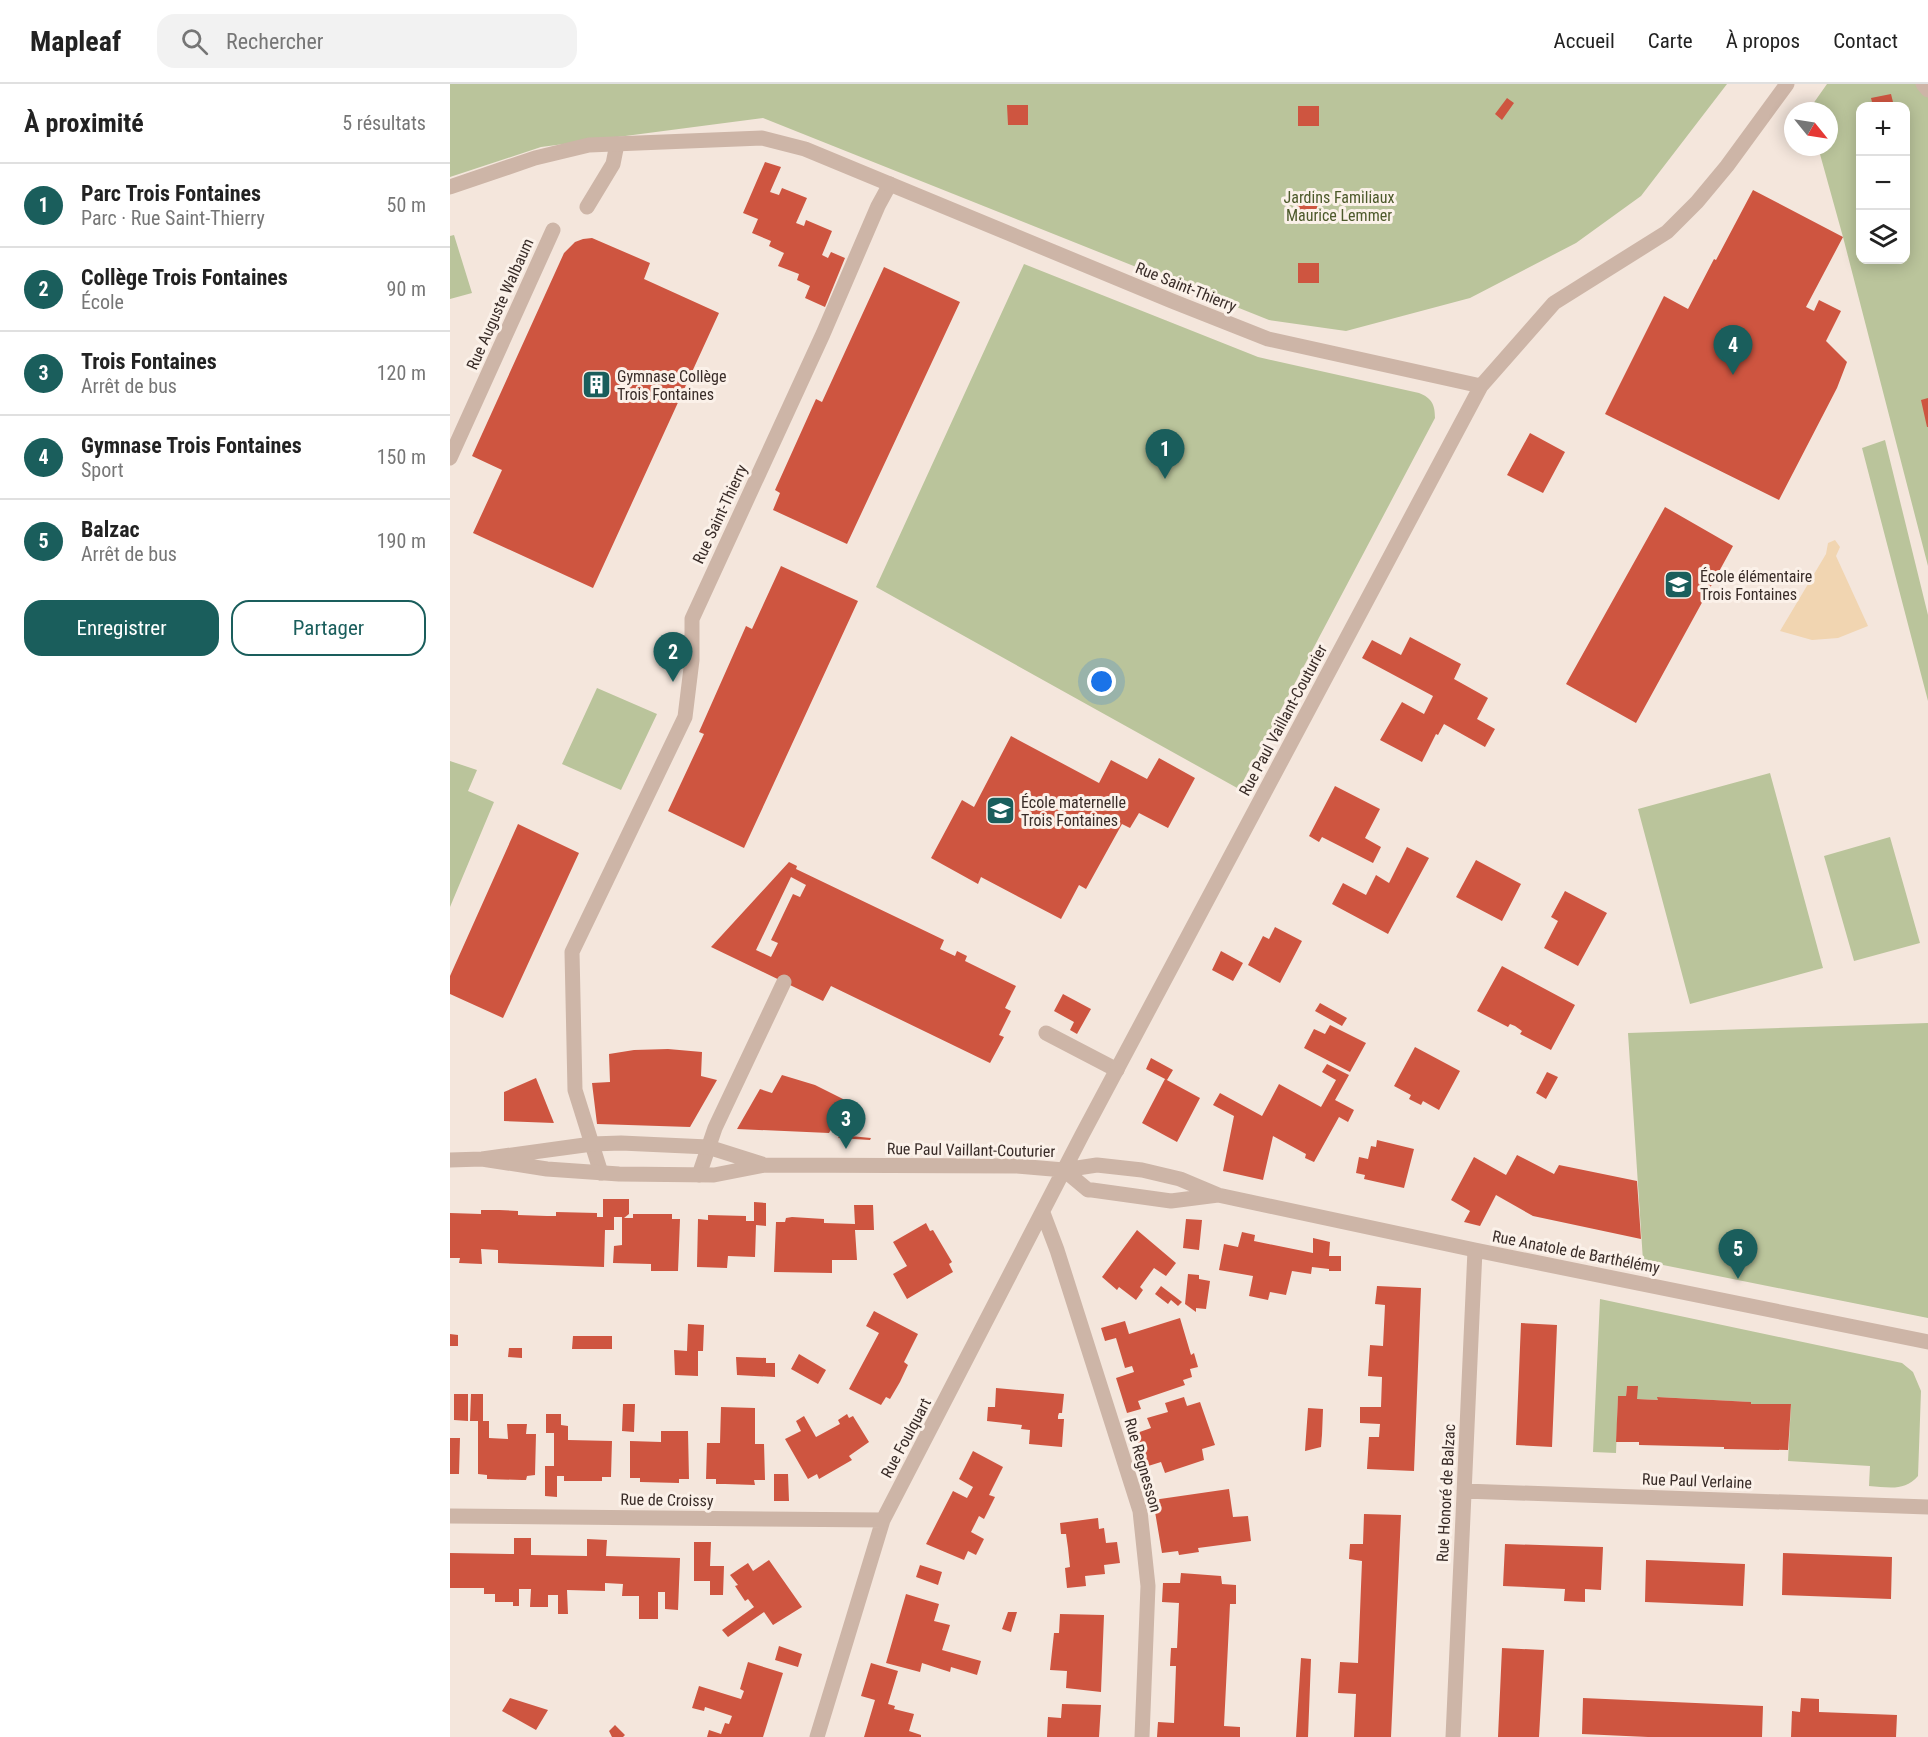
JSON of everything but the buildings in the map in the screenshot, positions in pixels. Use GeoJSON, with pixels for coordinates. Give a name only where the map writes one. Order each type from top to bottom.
{"type":"FeatureCollection","features":[{"type":"Feature","properties":{"kind":"street","name":"Rue Paul Vaillant-Couturier"},"geometry":{"type":"LineString","coordinates":[[482,1159],[547,1170],[699,1175],[714,1175],[765,1165],[1017,1166],[1064,1170],[1480,386],[1554,303],[1667,232],[1727,166],[1787,84]]}},
{"type":"Feature","properties":{"kind":"street"},"geometry":{"type":"LineString","coordinates":[[1923,84],[1928,90]]}},
{"type":"Feature","properties":{"kind":"street","name":"Rue Saint-Thierry"},"geometry":{"type":"LineString","coordinates":[[450,186],[535,158],[589,145],[762,138],[805,149],[1268,339],[1480,386]]}},
{"type":"Feature","properties":{"kind":"street"},"geometry":{"type":"LineString","coordinates":[[587,207],[613,164],[617,144]]}},
{"type":"Feature","properties":{"kind":"street","name":"Rue Saint-Thierry"},"geometry":{"type":"LineString","coordinates":[[592,1144],[575,1090],[572,952],[686,717],[692,660],[692,619],[823,334],[878,206],[890,184]]}},
{"type":"Feature","properties":{"kind":"street","name":"Rue Auguste Walbaum"},"geometry":{"type":"LineString","coordinates":[[450,458],[553,230]]}},
{"type":"Feature","properties":{"kind":"street"},"geometry":{"type":"LineString","coordinates":[[699,1175],[725,1107],[784,982]]}},
{"type":"Feature","properties":{"kind":"street"},"geometry":{"type":"LineString","coordinates":[[1046,1033],[1117,1070]]}},
{"type":"Feature","properties":{"kind":"street","name":"Rue Paul Vaillant-Couturier"},"geometry":{"type":"LineString","coordinates":[[450,1160],[482,1159],[592,1144],[621,1143],[708,1147],[765,1165]]}},
{"type":"Feature","properties":{"kind":"street"},"geometry":{"type":"LineString","coordinates":[[592,1144],[600,1173]]}},
{"type":"Feature","properties":{"kind":"street","name":"Rue Anatole de Barthélémy"},"geometry":{"type":"LineString","coordinates":[[1064,1170],[1097,1165],[1142,1170],[1180,1179],[1218,1195],[1928,1342]]}},
{"type":"Feature","properties":{"kind":"street","name":"Rue Anatole de Barthélémy"},"geometry":{"type":"LineString","coordinates":[[1064,1170],[1088,1190],[1171,1201],[1218,1195]]}},
{"type":"Feature","properties":{"kind":"street","name":"Rue Foulquart"},"geometry":{"type":"LineString","coordinates":[[817,1737],[883,1520],[1064,1170]]}},
{"type":"Feature","properties":{"kind":"street","name":"Rue Regnesson"},"geometry":{"type":"LineString","coordinates":[[1043,1213],[1057,1250],[1140,1510],[1148,1586],[1142,1737]]}},
{"type":"Feature","properties":{"kind":"street","name":"Rue Honoré de Balzac"},"geometry":{"type":"LineString","coordinates":[[1453,1737],[1475,1250]]}},
{"type":"Feature","properties":{"kind":"street","name":"Rue Paul Verlaine"},"geometry":{"type":"LineString","coordinates":[[1464,1491],[1928,1507]]}},
{"type":"Feature","properties":{"kind":"street","name":"Rue de Croissy"},"geometry":{"type":"LineString","coordinates":[[450,1516],[883,1520]]}},
{"type":"Feature","properties":{"kind":"green space","name":"Jardins Familiaux Maurice Lemmer"},"geometry":{"type":"Polygon","coordinates":[[[450,84],[1727,84],[1641,196],[1576,243],[1470,298],[1346,331],[1269,320],[763,118],[541,147],[450,177],[450,84]]]}},
{"type":"Feature","properties":{"kind":"green space"},"geometry":{"type":"Polygon","coordinates":[[[1827,84],[1928,84],[1928,566],[1820,156],[1838,156],[1838,102],[1814,102],[1827,84]]]}},
{"type":"Feature","properties":{"kind":"green space"},"geometry":{"type":"Polygon","coordinates":[[[454,235],[472,293],[450,299],[450,236],[454,235]]]}},
{"type":"Feature","properties":{"kind":"green space"},"geometry":{"type":"Polygon","coordinates":[[[1024,264],[1258,357],[1419,393],[1427,397],[1433,406],[1435,418],[1239,789],[876,587],[1024,264]]]}},
{"type":"Feature","properties":{"kind":"green space"},"geometry":{"type":"Polygon","coordinates":[[[1885,440],[1928,615],[1928,701],[1862,448],[1885,440]]]}},
{"type":"Feature","properties":{"kind":"green space"},"geometry":{"type":"Polygon","coordinates":[[[597,688],[657,714],[621,790],[562,764],[597,688]]]}},
{"type":"Feature","properties":{"kind":"green space"},"geometry":{"type":"Polygon","coordinates":[[[450,761],[477,770],[468,791],[494,802],[450,907],[450,761]]]}},
{"type":"Feature","properties":{"kind":"green space"},"geometry":{"type":"Polygon","coordinates":[[[1770,773],[1823,968],[1690,1004],[1638,809],[1770,773]]]}},
{"type":"Feature","properties":{"kind":"green space"},"geometry":{"type":"Polygon","coordinates":[[[1890,837],[1920,943],[1854,961],[1824,856],[1890,837]]]}},
{"type":"Feature","properties":{"kind":"green space"},"geometry":{"type":"Polygon","coordinates":[[[1928,1023],[1928,1318],[1643,1261],[1628,1033],[1928,1023]]]}},
{"type":"Feature","properties":{"kind":"green space"},"geometry":{"type":"Polygon","coordinates":[[[1600,1299],[1902,1363],[1913,1372],[1921,1391],[1918,1476],[1901,1486],[1869,1486],[1870,1466],[1788,1461],[1791,1404],[1751,1404],[1750,1402],[1658,1397],[1658,1400],[1637,1399],[1637,1386],[1627,1386],[1626,1396],[1618,1396],[1616,1453],[1593,1452],[1600,1299]]]}},
{"type":"Feature","properties":{"kind":"sand"},"geometry":{"type":"Polygon","coordinates":[[[1835,540],[1840,547],[1836,556],[1868,626],[1838,638],[1812,640],[1780,631],[1826,554],[1828,543],[1835,540]]]}},
{"type":"Feature","properties":{"kind":"place","name":"Gymnase Trois Fontaines"},"geometry":{"type":"Point","coordinates":[1733,375]}},
{"type":"Feature","properties":{"kind":"place","name":"Gymnase Collège Trois Fontaines"},"geometry":{"type":"Point","coordinates":[596,385]}},
{"type":"Feature","properties":{"kind":"place","name":"Parc Trois Fontaines"},"geometry":{"type":"Point","coordinates":[1165,479]}},
{"type":"Feature","properties":{"kind":"place","name":"École élémentaire Trois Fontaines"},"geometry":{"type":"Point","coordinates":[1679,585]}},
{"type":"Feature","properties":{"kind":"place","name":"Collège Trois Fontaines"},"geometry":{"type":"Point","coordinates":[673,682]}},
{"type":"Feature","properties":{"kind":"place","name":"École maternelle Trois Fontaines"},"geometry":{"type":"Point","coordinates":[1000,811]}},
{"type":"Feature","properties":{"kind":"place","name":"Trois Fontaines"},"geometry":{"type":"Point","coordinates":[846,1149]}},
{"type":"Feature","properties":{"kind":"place","name":"Balzac"},"geometry":{"type":"Point","coordinates":[1738,1279]}}]}
